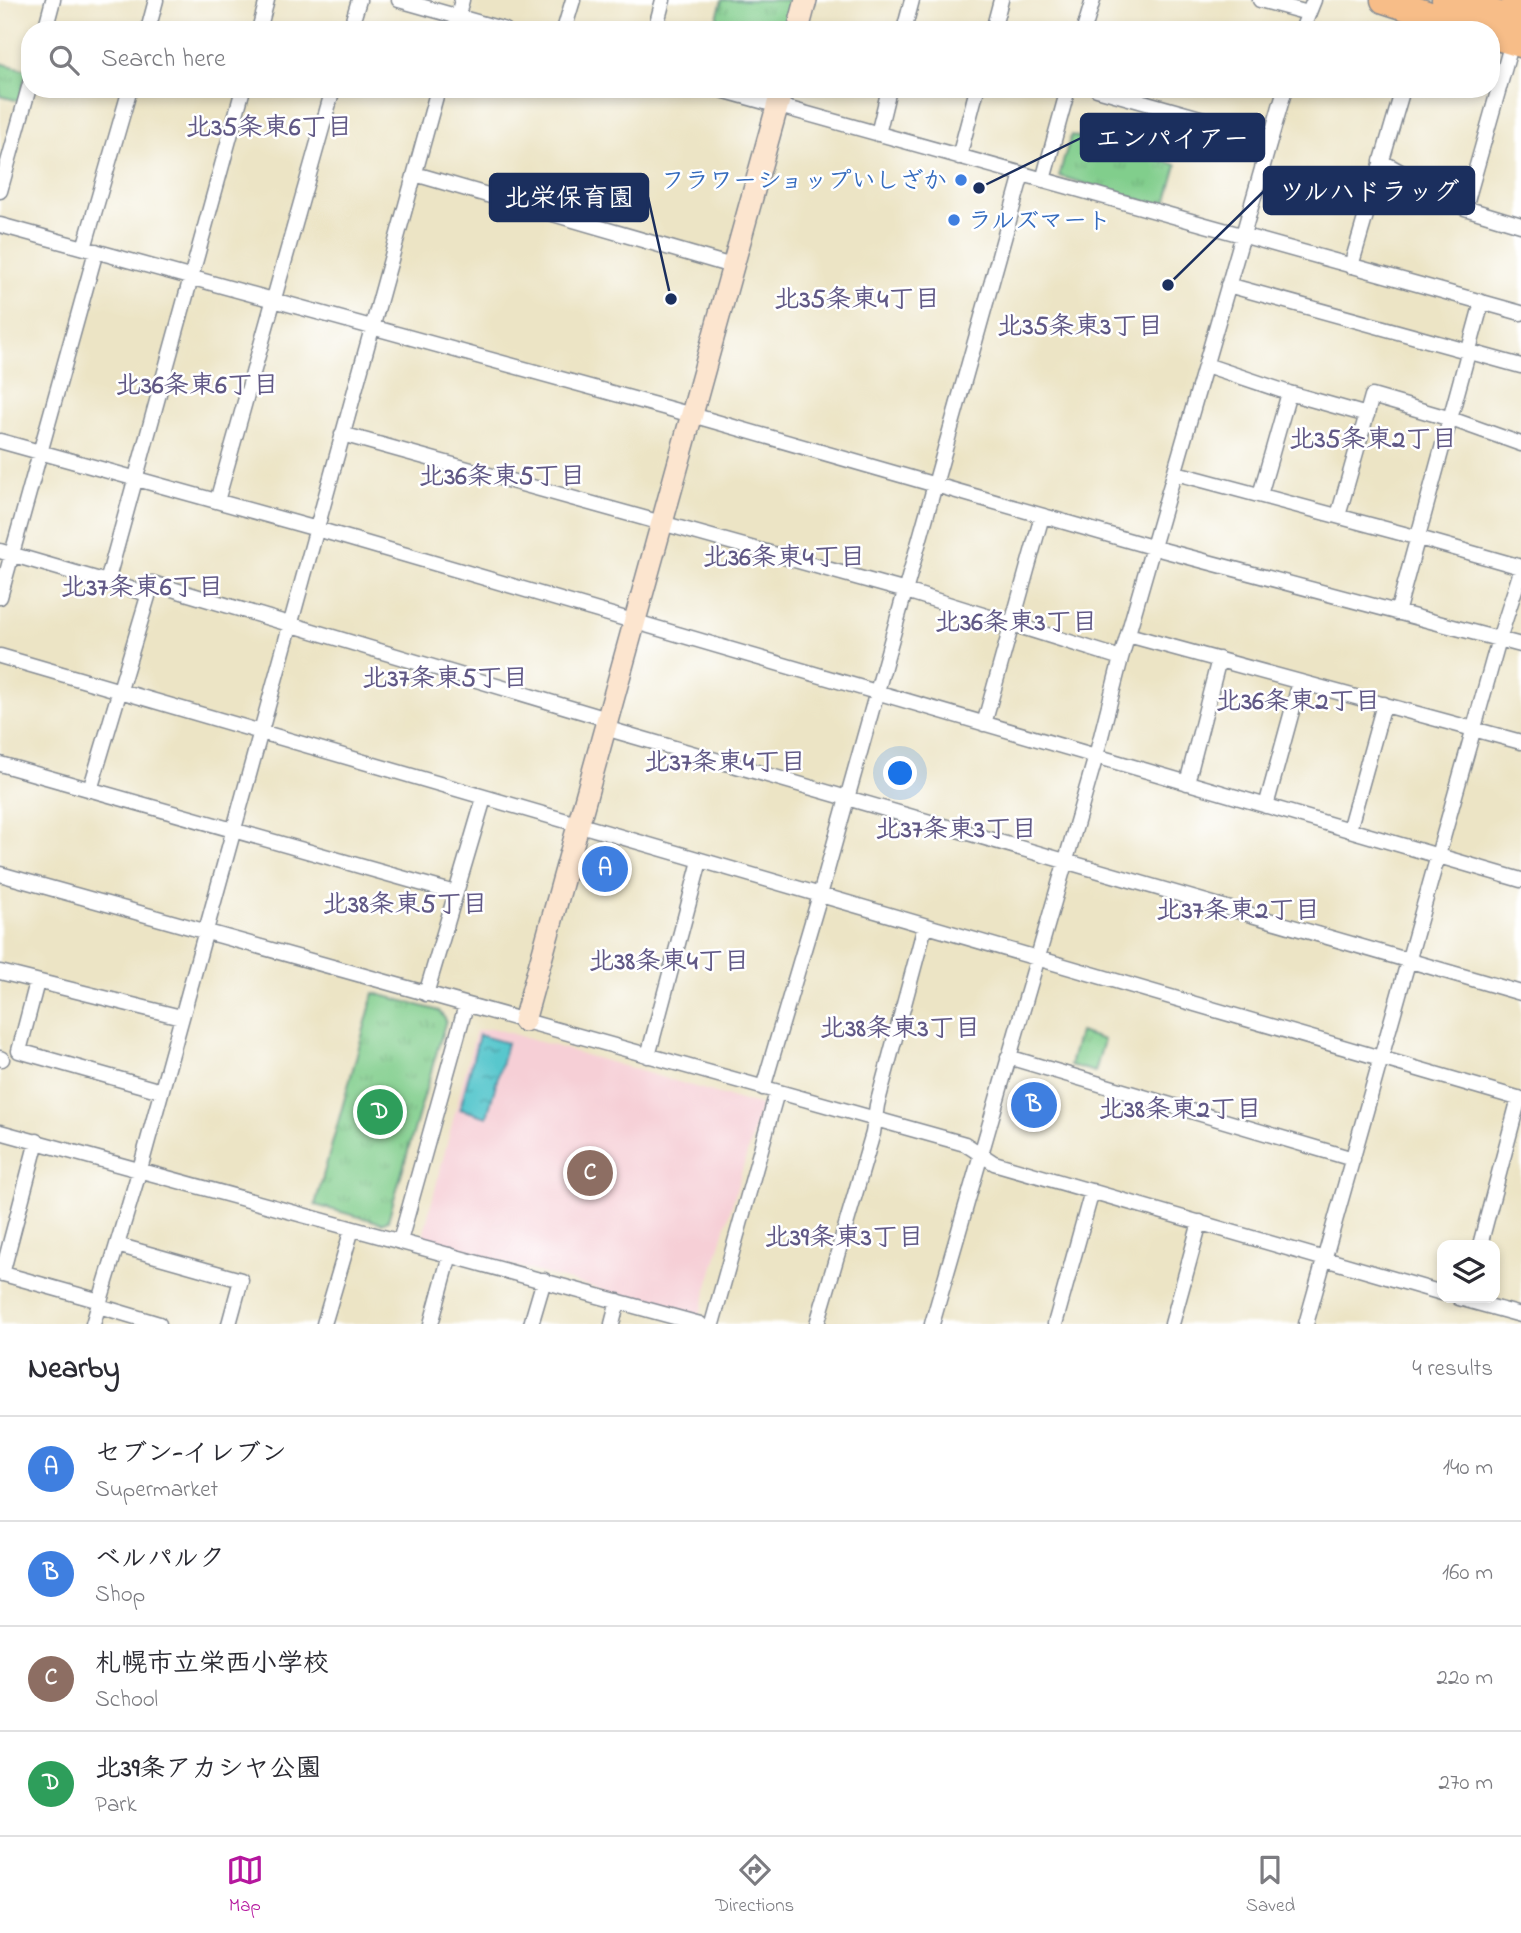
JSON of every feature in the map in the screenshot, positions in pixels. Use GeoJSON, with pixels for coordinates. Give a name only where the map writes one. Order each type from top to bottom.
{"type":"FeatureCollection","features":[{"type":"Feature","properties":{"kind":"highway"},"geometry":{"type":"LineString","coordinates":[[1384,0],[1450,21]]}},
{"type":"Feature","properties":{"kind":"highway"},"geometry":{"type":"LineString","coordinates":[[1515,0],[1521,2]]}},
{"type":"Feature","properties":{"kind":"highway"},"geometry":{"type":"LineString","coordinates":[[1430,14],[1457,21]]}},
{"type":"Feature","properties":{"kind":"street"},"geometry":{"type":"LineString","coordinates":[[47,21],[53,0]]}},
{"type":"Feature","properties":{"kind":"street"},"geometry":{"type":"LineString","coordinates":[[150,21],[156,0]]}},
{"type":"Feature","properties":{"kind":"street"},"geometry":{"type":"LineString","coordinates":[[261,21],[267,0]]}},
{"type":"Feature","properties":{"kind":"street"},"geometry":{"type":"LineString","coordinates":[[353,21],[359,0]]}},
{"type":"Feature","properties":{"kind":"street"},"geometry":{"type":"LineString","coordinates":[[399,0],[450,21]]}},
{"type":"Feature","properties":{"kind":"street"},"geometry":{"type":"LineString","coordinates":[[456,21],[462,0]]}},
{"type":"Feature","properties":{"kind":"street"},"geometry":{"type":"LineString","coordinates":[[567,21],[573,0]]}},
{"type":"Feature","properties":{"kind":"street"},"geometry":{"type":"LineString","coordinates":[[657,21],[663,0]]}},
{"type":"Feature","properties":{"kind":"street"},"geometry":{"type":"LineString","coordinates":[[800,21],[806,0]]}},
{"type":"Feature","properties":{"kind":"street"},"geometry":{"type":"LineString","coordinates":[[906,21],[912,0]]}},
{"type":"Feature","properties":{"kind":"street"},"geometry":{"type":"LineString","coordinates":[[995,21],[1001,0]]}},
{"type":"Feature","properties":{"kind":"street"},"geometry":{"type":"LineString","coordinates":[[1087,21],[1093,0]]}},
{"type":"Feature","properties":{"kind":"street"},"geometry":{"type":"LineString","coordinates":[[1260,0],[1311,6]]}},
{"type":"Feature","properties":{"kind":"street"},"geometry":{"type":"LineString","coordinates":[[1500,76],[1511,35]]}},
{"type":"Feature","properties":{"kind":"street"},"geometry":{"type":"LineString","coordinates":[[0,191],[26,98]]}},
{"type":"Feature","properties":{"kind":"street"},"geometry":{"type":"LineString","coordinates":[[0,597],[6,553],[39,452],[128,98]]}},
{"type":"Feature","properties":{"kind":"street"},"geometry":{"type":"LineString","coordinates":[[107,582],[241,98]]}},
{"type":"Feature","properties":{"kind":"street"},"geometry":{"type":"LineString","coordinates":[[217,501],[330,98]]}},
{"type":"Feature","properties":{"kind":"street"},"geometry":{"type":"LineString","coordinates":[[93,1324],[140,1169],[436,98]]}},
{"type":"Feature","properties":{"kind":"street"},"geometry":{"type":"LineString","coordinates":[[524,1021],[780,98]]}},
{"type":"Feature","properties":{"kind":"street"},"geometry":{"type":"LineString","coordinates":[[783,98],[878,134],[1521,313]]}},
{"type":"Feature","properties":{"kind":"street"},"geometry":{"type":"LineString","coordinates":[[878,134],[887,98]]}},
{"type":"Feature","properties":{"kind":"street"},"geometry":{"type":"LineString","coordinates":[[959,156],[975,98]]}},
{"type":"Feature","properties":{"kind":"street"},"geometry":{"type":"LineString","coordinates":[[1043,180],[1066,98]]}},
{"type":"Feature","properties":{"kind":"street"},"geometry":{"type":"LineString","coordinates":[[1129,98],[1270,138]]}},
{"type":"Feature","properties":{"kind":"street"},"geometry":{"type":"LineString","coordinates":[[932,1324],[1282,98]]}},
{"type":"Feature","properties":{"kind":"street"},"geometry":{"type":"LineString","coordinates":[[1351,266],[1400,98]]}},
{"type":"Feature","properties":{"kind":"street"},"geometry":{"type":"LineString","coordinates":[[1465,208],[1494,98]]}},
{"type":"Feature","properties":{"kind":"street"},"geometry":{"type":"LineString","coordinates":[[1381,160],[1465,208],[1521,225]]}},
{"type":"Feature","properties":{"kind":"street"},"geometry":{"type":"LineString","coordinates":[[415,174],[732,266]]}},
{"type":"Feature","properties":{"kind":"street"},"geometry":{"type":"LineString","coordinates":[[712,1324],[846,798],[1022,174]]}},
{"type":"Feature","properties":{"kind":"street"},"geometry":{"type":"LineString","coordinates":[[0,225],[692,415],[1155,548],[1521,646]]}},
{"type":"Feature","properties":{"kind":"street"},"geometry":{"type":"LineString","coordinates":[[1228,285],[1521,366]]}},
{"type":"Feature","properties":{"kind":"street"},"geometry":{"type":"LineString","coordinates":[[1397,613],[1482,302]]}},
{"type":"Feature","properties":{"kind":"street"},"geometry":{"type":"LineString","coordinates":[[1206,365],[1289,393],[1367,415]]}},
{"type":"Feature","properties":{"kind":"street"},"geometry":{"type":"LineString","coordinates":[[1260,495],[1289,393]]}},
{"type":"Feature","properties":{"kind":"street"},"geometry":{"type":"LineString","coordinates":[[1338,516],[1372,396],[1451,419],[1521,444]]}},
{"type":"Feature","properties":{"kind":"street"},"geometry":{"type":"LineString","coordinates":[[342,434],[906,592],[1121,658]]}},
{"type":"Feature","properties":{"kind":"street"},"geometry":{"type":"LineString","coordinates":[[0,441],[317,529],[1521,880]]}},
{"type":"Feature","properties":{"kind":"street"},"geometry":{"type":"LineString","coordinates":[[1176,473],[1419,538],[1521,569],[1306,1324]]}},
{"type":"Feature","properties":{"kind":"street"},"geometry":{"type":"LineString","coordinates":[[984,723],[1042,516]]}},
{"type":"Feature","properties":{"kind":"street"},"geometry":{"type":"LineString","coordinates":[[6,553],[148,594]]}},
{"type":"Feature","properties":{"kind":"street"},"geometry":{"type":"LineString","coordinates":[[90,790],[152,583],[292,624],[846,798],[1521,993]]}},
{"type":"Feature","properties":{"kind":"street"},"geometry":{"type":"LineString","coordinates":[[1128,635],[1521,742]]}},
{"type":"Feature","properties":{"kind":"street"},"geometry":{"type":"LineString","coordinates":[[0,656],[1520,1098],[1481,1240]]}},
{"type":"Feature","properties":{"kind":"street"},"geometry":{"type":"LineString","coordinates":[[1187,783],[1219,659]]}},
{"type":"Feature","properties":{"kind":"street"},"geometry":{"type":"LineString","coordinates":[[1266,806],[1300,682]]}},
{"type":"Feature","properties":{"kind":"street"},"geometry":{"type":"LineString","coordinates":[[1349,830],[1384,704]]}},
{"type":"Feature","properties":{"kind":"street"},"geometry":{"type":"LineString","coordinates":[[0,764],[455,894]]}},
{"type":"Feature","properties":{"kind":"street"},"geometry":{"type":"LineString","coordinates":[[426,993],[484,798]]}},
{"type":"Feature","properties":{"kind":"street"},"geometry":{"type":"LineString","coordinates":[[648,1056],[700,861]]}},
{"type":"Feature","properties":{"kind":"street"},"geometry":{"type":"LineString","coordinates":[[0,874],[965,1144],[994,1163],[1437,1292]]}},
{"type":"Feature","properties":{"kind":"street"},"geometry":{"type":"LineString","coordinates":[[817,1324],[875,1119],[925,926]]}},
{"type":"Feature","properties":{"kind":"street"},"geometry":{"type":"LineString","coordinates":[[0,972],[181,1017]]}},
{"type":"Feature","properties":{"kind":"street"},"geometry":{"type":"LineString","coordinates":[[37,982],[19,1051],[161,1091]]}},
{"type":"Feature","properties":{"kind":"street"},"geometry":{"type":"LineString","coordinates":[[400,1241],[466,1005]]}},
{"type":"Feature","properties":{"kind":"street"},"geometry":{"type":"LineString","coordinates":[[1009,1057],[1353,1159]]}},
{"type":"Feature","properties":{"kind":"street"},"geometry":{"type":"LineString","coordinates":[[0,1132],[700,1324]]}},
{"type":"Feature","properties":{"kind":"street"},"geometry":{"type":"LineString","coordinates":[[37,1141],[1,1274],[159,1324]]}},
{"type":"Feature","properties":{"kind":"street"},"geometry":{"type":"LineString","coordinates":[[1055,1324],[1092,1191]]}},
{"type":"Feature","properties":{"kind":"street"},"geometry":{"type":"LineString","coordinates":[[1172,1324],[1200,1222]]}},
{"type":"Feature","properties":{"kind":"street"},"geometry":{"type":"LineString","coordinates":[[324,1324],[352,1228]]}},
{"type":"Feature","properties":{"kind":"street"},"geometry":{"type":"LineString","coordinates":[[117,1245],[241,1280],[229,1324]]}},
{"type":"Feature","properties":{"kind":"street"},"geometry":{"type":"LineString","coordinates":[[431,1324],[450,1255]]}},
{"type":"Feature","properties":{"kind":"street"},"geometry":{"type":"LineString","coordinates":[[531,1324],[544,1280]]}},
{"type":"Feature","properties":{"kind":"street"},"geometry":{"type":"LineString","coordinates":[[612,1324],[618,1301]]}},
{"type":"Feature","properties":{"kind":"street"},"geometry":{"type":"LineString","coordinates":[[1481,1303],[1521,1315]]}},
{"type":"Feature","properties":{"kind":"shaded area"},"geometry":{"type":"Polygon","coordinates":[[[492,1028],[761,1106],[699,1317],[422,1240],[476,1031],[492,1028]]]}},
{"type":"Feature","properties":{"kind":"green space"},"geometry":{"type":"Polygon","coordinates":[[[722,0],[795,1],[789,21],[716,21],[722,0]]]}},
{"type":"Feature","properties":{"kind":"green space"},"geometry":{"type":"Polygon","coordinates":[[[0,63],[21,68],[19,101],[0,96],[0,63]]]}},
{"type":"Feature","properties":{"kind":"green space"},"geometry":{"type":"Polygon","coordinates":[[[1071,135],[1177,165],[1165,207],[1059,176],[1071,135]]]}},
{"type":"Feature","properties":{"kind":"green space"},"geometry":{"type":"Polygon","coordinates":[[[374,993],[439,1011],[446,1020],[388,1220],[382,1223],[315,1205],[374,993]]]}},
{"type":"Feature","properties":{"kind":"green space"},"geometry":{"type":"Polygon","coordinates":[[[1079,1032],[1104,1040],[1095,1072],[1070,1065],[1079,1032]]]}},
{"type":"Feature","properties":{"kind":"water"},"geometry":{"type":"Polygon","coordinates":[[[479,1035],[507,1043],[487,1117],[460,1109],[479,1035]]]}},
{"type":"Feature","properties":{"kind":"place","name":"フラワーショップいしざか"},"geometry":{"type":"Point","coordinates":[961,180]}},
{"type":"Feature","properties":{"kind":"place","name":"エンパイアー"},"geometry":{"type":"Point","coordinates":[979,188]}},
{"type":"Feature","properties":{"kind":"place","name":"ラルズマート"},"geometry":{"type":"Point","coordinates":[954,220]}},
{"type":"Feature","properties":{"kind":"place","name":"ツルハドラッグ"},"geometry":{"type":"Point","coordinates":[1168,285]}},
{"type":"Feature","properties":{"kind":"place","name":"北栄保育園"},"geometry":{"type":"Point","coordinates":[671,299]}},
{"type":"Feature","properties":{"kind":"place","name":"セブン-イレブン"},"geometry":{"type":"Point","coordinates":[605,869]}},
{"type":"Feature","properties":{"kind":"place","name":"ベルパルク"},"geometry":{"type":"Point","coordinates":[1034,1105]}},
{"type":"Feature","properties":{"kind":"place","name":"北39条アカシヤ公園"},"geometry":{"type":"Point","coordinates":[380,1112]}},
{"type":"Feature","properties":{"kind":"place","name":"札幌市立栄西小学校"},"geometry":{"type":"Point","coordinates":[590,1173]}},
{"type":"Feature","properties":{"kind":"district","name":"北35条東6丁目"},"geometry":{"type":"Point","coordinates":[269,126]}},
{"type":"Feature","properties":{"kind":"district","name":"北35条東4丁目"},"geometry":{"type":"Point","coordinates":[857,298]}},
{"type":"Feature","properties":{"kind":"district","name":"北35条東3丁目"},"geometry":{"type":"Point","coordinates":[1080,325]}},
{"type":"Feature","properties":{"kind":"district","name":"北36条東6丁目"},"geometry":{"type":"Point","coordinates":[197,384]}},
{"type":"Feature","properties":{"kind":"district","name":"北35条東2丁目"},"geometry":{"type":"Point","coordinates":[1373,438]}},
{"type":"Feature","properties":{"kind":"district","name":"北36条東5丁目"},"geometry":{"type":"Point","coordinates":[502,475]}},
{"type":"Feature","properties":{"kind":"district","name":"北36条東4丁目"},"geometry":{"type":"Point","coordinates":[784,556]}},
{"type":"Feature","properties":{"kind":"district","name":"北37条東6丁目"},"geometry":{"type":"Point","coordinates":[142,586]}},
{"type":"Feature","properties":{"kind":"district","name":"北36条東3丁目"},"geometry":{"type":"Point","coordinates":[1016,621]}},
{"type":"Feature","properties":{"kind":"district","name":"北37条東5丁目"},"geometry":{"type":"Point","coordinates":[445,677]}},
{"type":"Feature","properties":{"kind":"district","name":"北36条東2丁目"},"geometry":{"type":"Point","coordinates":[1298,700]}},
{"type":"Feature","properties":{"kind":"district","name":"北37条東4丁目"},"geometry":{"type":"Point","coordinates":[725,761]}},
{"type":"Feature","properties":{"kind":"district","name":"北37条東3丁目"},"geometry":{"type":"Point","coordinates":[956,828]}},
{"type":"Feature","properties":{"kind":"district","name":"北38条東5丁目"},"geometry":{"type":"Point","coordinates":[405,903]}},
{"type":"Feature","properties":{"kind":"district","name":"北37条東2丁目"},"geometry":{"type":"Point","coordinates":[1238,909]}},
{"type":"Feature","properties":{"kind":"district","name":"北38条東4丁目"},"geometry":{"type":"Point","coordinates":[669,960]}},
{"type":"Feature","properties":{"kind":"district","name":"北38条東3丁目"},"geometry":{"type":"Point","coordinates":[900,1027]}},
{"type":"Feature","properties":{"kind":"district","name":"北38条東2丁目"},"geometry":{"type":"Point","coordinates":[1180,1108]}},
{"type":"Feature","properties":{"kind":"district","name":"北39条東3丁目"},"geometry":{"type":"Point","coordinates":[844,1236]}}]}
